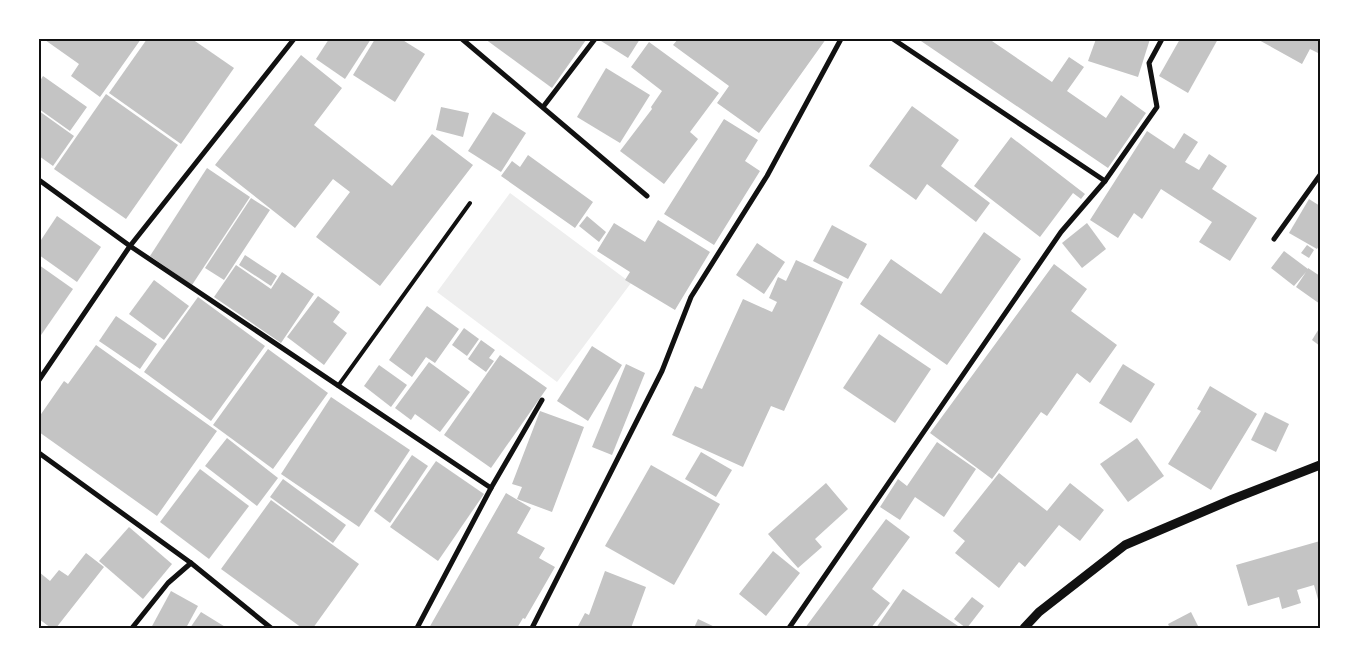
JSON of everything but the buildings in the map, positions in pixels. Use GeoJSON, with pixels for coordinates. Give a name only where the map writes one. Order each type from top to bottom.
{"type":"FeatureCollection","features":[{"type":"Feature","properties":{"kind":"street"},"geometry":{"type":"LineString","coordinates":[[39,380],[130,246],[294,39]]}},
{"type":"Feature","properties":{"kind":"street"},"geometry":{"type":"LineString","coordinates":[[462,39],[647,196]]}},
{"type":"Feature","properties":{"kind":"street"},"geometry":{"type":"LineString","coordinates":[[543,107],[594,39]]}},
{"type":"Feature","properties":{"kind":"street"},"geometry":{"type":"LineString","coordinates":[[532,628],[662,371],[691,297],[767,176],[841,39]]}},
{"type":"Feature","properties":{"kind":"street"},"geometry":{"type":"LineString","coordinates":[[893,39],[1105,181]]}},
{"type":"Feature","properties":{"kind":"street"},"geometry":{"type":"LineString","coordinates":[[789,628],[1060,232],[1105,181],[1157,107],[1149,63],[1162,39]]}},
{"type":"Feature","properties":{"kind":"street"},"geometry":{"type":"LineString","coordinates":[[1274,239],[1320,174]]}},
{"type":"Feature","properties":{"kind":"street"},"geometry":{"type":"LineString","coordinates":[[39,180],[130,246],[491,488]]}},
{"type":"Feature","properties":{"kind":"street"},"geometry":{"type":"LineString","coordinates":[[416,628],[491,488],[542,400]]}},
{"type":"Feature","properties":{"kind":"street"},"geometry":{"type":"LineString","coordinates":[[39,453],[191,563],[271,628]]}},
{"type":"Feature","properties":{"kind":"street"},"geometry":{"type":"LineString","coordinates":[[1024,628],[1039,612],[1125,545],[1233,499],[1320,465]]}},
{"type":"Feature","properties":{"kind":"street"},"geometry":{"type":"LineString","coordinates":[[132,628],[168,583],[191,563]]}},
{"type":"Feature","properties":{"kind":"lane"},"geometry":{"type":"LineString","coordinates":[[338,386],[470,203]]}},
{"type":"Feature","properties":{"kind":"shaded area"},"geometry":{"type":"Polygon","coordinates":[[[510,193],[631,283],[557,382],[437,292],[510,193]]]}}]}
